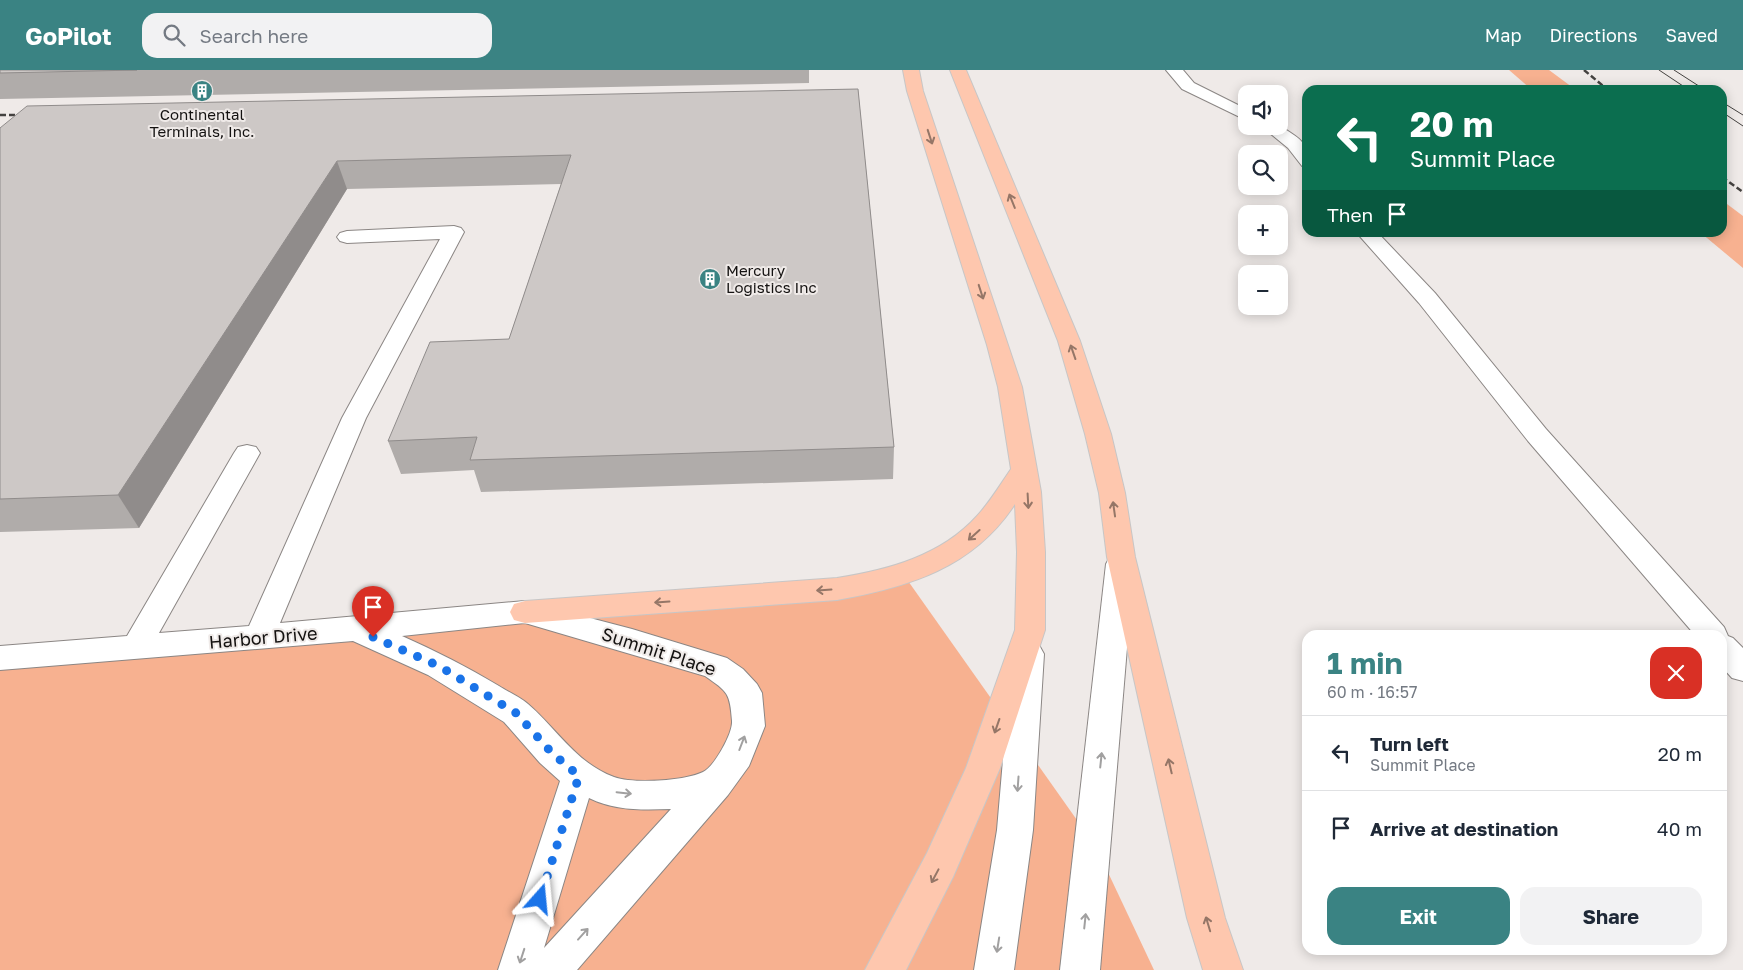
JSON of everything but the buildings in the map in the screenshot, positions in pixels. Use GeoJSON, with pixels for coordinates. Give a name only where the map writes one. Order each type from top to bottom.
{"type":"FeatureCollection","features":[{"type":"Feature","properties":{"kind":"highway"},"geometry":{"type":"LineString","coordinates":[[885,970],[940,865],[983,768],[1030,630],[1031,552],[1024,469],[1010,387],[913,81],[901,70]]}},
{"type":"Feature","properties":{"kind":"highway"},"geometry":{"type":"LineString","coordinates":[[958,70],[1069,341],[1084,384],[1112,494],[1121,557],[1206,918],[1223,970]]}},
{"type":"Feature","properties":{"kind":"highway"},"geometry":{"type":"LineString","coordinates":[[525,612],[837,589],[874,583],[908,572],[941,558],[966,543],[984,527],[1024,469]]}},
{"type":"Feature","properties":{"kind":"street"},"geometry":{"type":"LineString","coordinates":[[1174,70],[1188,86],[1238,111]]}},
{"type":"Feature","properties":{"kind":"street"},"geometry":{"type":"LineString","coordinates":[[1282,135],[1294,144],[1302,154]]}},
{"type":"Feature","properties":{"kind":"street"},"geometry":{"type":"LineString","coordinates":[[259,637],[354,418],[454,232],[347,237]]}},
{"type":"Feature","properties":{"kind":"street"},"geometry":{"type":"LineString","coordinates":[[1371,237],[1427,298],[1537,435],[1709,630]]}},
{"type":"Feature","properties":{"kind":"street"},"geometry":{"type":"LineString","coordinates":[[136,647],[247,453]]}},
{"type":"Feature","properties":{"kind":"street"},"geometry":{"type":"LineString","coordinates":[[1080,970],[1121,557]]}},
{"type":"Feature","properties":{"kind":"street","name":"Harbor Drive"},"geometry":{"type":"LineString","coordinates":[[0,658],[357,630],[525,612]]}},
{"type":"Feature","properties":{"kind":"street","name":"Summit Place"},"geometry":{"type":"LineString","coordinates":[[525,612],[632,641],[716,667],[732,678],[746,693],[749,726],[737,756],[716,784],[550,970]]}},
{"type":"Feature","properties":{"kind":"street"},"geometry":{"type":"LineString","coordinates":[[357,630],[439,666],[516,713],[552,753],[579,776],[611,792],[643,795],[678,794],[716,784]]}},
{"type":"Feature","properties":{"kind":"street"},"geometry":{"type":"LineString","coordinates":[[994,970],[1015,830],[1030,630]]}},
{"type":"Feature","properties":{"kind":"street"},"geometry":{"type":"LineString","coordinates":[[1727,651],[1743,669]]}},
{"type":"Feature","properties":{"kind":"street"},"geometry":{"type":"LineString","coordinates":[[518,970],[579,776]]}},
{"type":"Feature","properties":{"kind":"shaded area"},"geometry":{"type":"Polygon","coordinates":[[[1509,70],[1549,70],[1569,85],[1526,85],[1509,70]]]}},
{"type":"Feature","properties":{"kind":"shaded area"},"geometry":{"type":"Polygon","coordinates":[[[1727,204],[1743,216],[1743,268],[1706,237],[1727,237],[1727,204]]]}},
{"type":"Feature","properties":{"kind":"shaded area"},"geometry":{"type":"Polygon","coordinates":[[[901,571],[1096,847],[1154,970],[0,970],[0,666],[901,571]]]}},
{"type":"Feature","properties":{"kind":"tram line"},"geometry":{"type":"LineString","coordinates":[[1659,70],[1682,85]]}},
{"type":"Feature","properties":{"kind":"tram line"},"geometry":{"type":"LineString","coordinates":[[1674,70],[1697,85]]}},
{"type":"Feature","properties":{"kind":"tram line"},"geometry":{"type":"LineString","coordinates":[[1727,105],[1743,115]]}},
{"type":"Feature","properties":{"kind":"tram line"},"geometry":{"type":"LineString","coordinates":[[1727,115],[1743,126]]}},
{"type":"Feature","properties":{"kind":"railway"},"geometry":{"type":"LineString","coordinates":[[1584,70],[1602,85]]}},
{"type":"Feature","properties":{"kind":"railway"},"geometry":{"type":"LineString","coordinates":[[0,115],[30,115]]}},
{"type":"Feature","properties":{"kind":"railway"},"geometry":{"type":"LineString","coordinates":[[1727,181],[1743,192]]}},
{"type":"Feature","properties":{"kind":"place","name":"Continental Terminals, Inc."},"geometry":{"type":"Point","coordinates":[202,91]}},
{"type":"Feature","properties":{"kind":"place","name":"Mercury Logistics Inc"},"geometry":{"type":"Point","coordinates":[710,279]}},
{"type":"Feature","properties":{"kind":"route"},"geometry":{"type":"LineString","coordinates":[[373,637],[439,666],[516,713],[552,753],[579,776],[540,899]]}}]}
